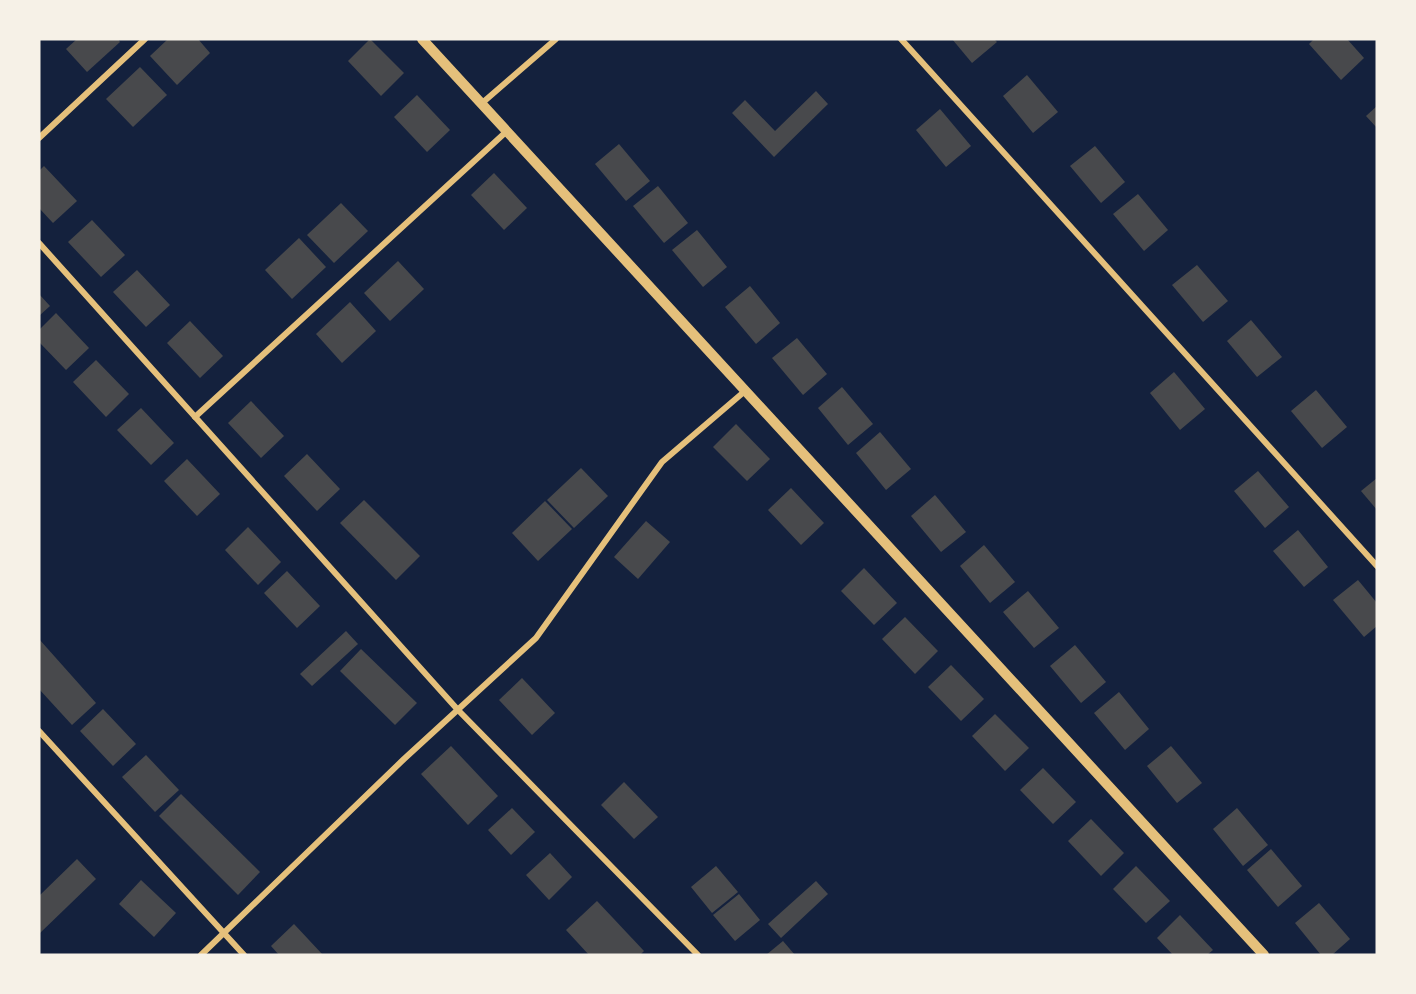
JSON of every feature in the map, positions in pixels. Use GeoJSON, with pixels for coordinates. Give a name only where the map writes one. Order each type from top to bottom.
{"type":"FeatureCollection","features":[{"type":"Feature","properties":{"kind":"street"},"geometry":{"type":"LineString","coordinates":[[39,138],[145,39]]}},
{"type":"Feature","properties":{"kind":"street"},"geometry":{"type":"LineString","coordinates":[[422,39],[1264,955]]}},
{"type":"Feature","properties":{"kind":"street"},"geometry":{"type":"LineString","coordinates":[[481,104],[556,39]]}},
{"type":"Feature","properties":{"kind":"street"},"geometry":{"type":"LineString","coordinates":[[901,39],[1377,565]]}},
{"type":"Feature","properties":{"kind":"street"},"geometry":{"type":"LineString","coordinates":[[195,417],[507,131]]}},
{"type":"Feature","properties":{"kind":"street"},"geometry":{"type":"LineString","coordinates":[[39,243],[458,710],[698,955]]}},
{"type":"Feature","properties":{"kind":"street"},"geometry":{"type":"LineString","coordinates":[[201,955],[536,638],[662,462],[746,391]]}},
{"type":"Feature","properties":{"kind":"street"},"geometry":{"type":"LineString","coordinates":[[39,731],[244,955]]}},
{"type":"Feature","properties":{"kind":"building"},"geometry":{"type":"Polygon","coordinates":[[[77,39],[118,39],[120,42],[87,72],[66,49],[77,39]]]}},
{"type":"Feature","properties":{"kind":"building"},"geometry":{"type":"Polygon","coordinates":[[[168,39],[198,39],[210,53],[177,85],[150,56],[168,39]]]}},
{"type":"Feature","properties":{"kind":"building"},"geometry":{"type":"Polygon","coordinates":[[[370,39],[404,73],[381,96],[348,61],[370,39]]]}},
{"type":"Feature","properties":{"kind":"building"},"geometry":{"type":"Polygon","coordinates":[[[952,39],[994,39],[997,42],[972,63],[952,39]]]}},
{"type":"Feature","properties":{"kind":"building"},"geometry":{"type":"Polygon","coordinates":[[[1314,39],[1347,39],[1364,58],[1341,80],[1309,44],[1314,39]]]}},
{"type":"Feature","properties":{"kind":"building"},"geometry":{"type":"Polygon","coordinates":[[[140,67],[167,95],[133,127],[106,99],[140,67]]]}},
{"type":"Feature","properties":{"kind":"building"},"geometry":{"type":"Polygon","coordinates":[[[1027,75],[1058,112],[1033,133],[1003,96],[1027,75]]]}},
{"type":"Feature","properties":{"kind":"building"},"geometry":{"type":"Polygon","coordinates":[[[816,91],[828,104],[774,157],[732,113],[745,100],[775,131],[816,91]]]}},
{"type":"Feature","properties":{"kind":"building"},"geometry":{"type":"Polygon","coordinates":[[[417,95],[450,130],[427,152],[394,117],[417,95]]]}},
{"type":"Feature","properties":{"kind":"building"},"geometry":{"type":"Polygon","coordinates":[[[1377,106],[1377,128],[1366,116],[1377,106]]]}},
{"type":"Feature","properties":{"kind":"building"},"geometry":{"type":"Polygon","coordinates":[[[940,109],[971,146],[946,167],[916,130],[940,109]]]}},
{"type":"Feature","properties":{"kind":"building"},"geometry":{"type":"Polygon","coordinates":[[[619,144],[650,181],[626,201],[595,164],[619,144]]]}},
{"type":"Feature","properties":{"kind":"building"},"geometry":{"type":"Polygon","coordinates":[[[1095,146],[1125,182],[1101,203],[1070,166],[1095,146]]]}},
{"type":"Feature","properties":{"kind":"building"},"geometry":{"type":"Polygon","coordinates":[[[44,166],[77,201],[53,223],[39,208],[39,171],[44,166]]]}},
{"type":"Feature","properties":{"kind":"building"},"geometry":{"type":"Polygon","coordinates":[[[494,173],[527,208],[504,230],[471,195],[494,173]]]}},
{"type":"Feature","properties":{"kind":"building"},"geometry":{"type":"Polygon","coordinates":[[[658,186],[688,223],[664,243],[633,206],[658,186]]]}},
{"type":"Feature","properties":{"kind":"building"},"geometry":{"type":"Polygon","coordinates":[[[1138,194],[1168,230],[1144,251],[1113,214],[1138,194]]]}},
{"type":"Feature","properties":{"kind":"building"},"geometry":{"type":"Polygon","coordinates":[[[341,203],[368,231],[334,263],[307,235],[341,203]]]}},
{"type":"Feature","properties":{"kind":"building"},"geometry":{"type":"Polygon","coordinates":[[[92,220],[125,255],[101,277],[68,242],[92,220]]]}},
{"type":"Feature","properties":{"kind":"building"},"geometry":{"type":"Polygon","coordinates":[[[697,230],[727,267],[703,287],[672,250],[697,230]]]}},
{"type":"Feature","properties":{"kind":"building"},"geometry":{"type":"Polygon","coordinates":[[[299,238],[326,267],[292,299],[265,270],[299,238]]]}},
{"type":"Feature","properties":{"kind":"building"},"geometry":{"type":"Polygon","coordinates":[[[398,261],[424,289],[390,321],[364,293],[398,261]]]}},
{"type":"Feature","properties":{"kind":"building"},"geometry":{"type":"Polygon","coordinates":[[[1197,265],[1228,301],[1203,322],[1172,285],[1197,265]]]}},
{"type":"Feature","properties":{"kind":"building"},"geometry":{"type":"Polygon","coordinates":[[[137,270],[170,305],[146,327],[113,292],[137,270]]]}},
{"type":"Feature","properties":{"kind":"building"},"geometry":{"type":"Polygon","coordinates":[[[750,286],[780,323],[756,344],[725,307],[750,286]]]}},
{"type":"Feature","properties":{"kind":"building"},"geometry":{"type":"Polygon","coordinates":[[[39,294],[50,306],[39,316],[39,294]]]}},
{"type":"Feature","properties":{"kind":"building"},"geometry":{"type":"Polygon","coordinates":[[[350,302],[376,331],[342,363],[316,334],[350,302]]]}},
{"type":"Feature","properties":{"kind":"building"},"geometry":{"type":"Polygon","coordinates":[[[56,313],[89,348],[66,370],[39,342],[39,330],[56,313]]]}},
{"type":"Feature","properties":{"kind":"building"},"geometry":{"type":"Polygon","coordinates":[[[1251,320],[1282,357],[1257,377],[1227,341],[1251,320]]]}},
{"type":"Feature","properties":{"kind":"building"},"geometry":{"type":"Polygon","coordinates":[[[190,321],[223,356],[200,378],[167,343],[190,321]]]}},
{"type":"Feature","properties":{"kind":"building"},"geometry":{"type":"Polygon","coordinates":[[[797,338],[827,374],[803,395],[772,358],[797,338]]]}},
{"type":"Feature","properties":{"kind":"building"},"geometry":{"type":"Polygon","coordinates":[[[96,360],[129,394],[106,417],[73,382],[96,360]]]}},
{"type":"Feature","properties":{"kind":"building"},"geometry":{"type":"Polygon","coordinates":[[[1174,372],[1205,409],[1180,430],[1150,393],[1174,372]]]}},
{"type":"Feature","properties":{"kind":"building"},"geometry":{"type":"Polygon","coordinates":[[[842,387],[873,424],[848,445],[818,408],[842,387]]]}},
{"type":"Feature","properties":{"kind":"building"},"geometry":{"type":"Polygon","coordinates":[[[1316,390],[1347,427],[1322,448],[1291,411],[1316,390]]]}},
{"type":"Feature","properties":{"kind":"building"},"geometry":{"type":"Polygon","coordinates":[[[251,401],[284,436],[261,458],[228,423],[251,401]]]}},
{"type":"Feature","properties":{"kind":"building"},"geometry":{"type":"Polygon","coordinates":[[[141,408],[174,443],[151,465],[117,430],[141,408]]]}},
{"type":"Feature","properties":{"kind":"building"},"geometry":{"type":"Polygon","coordinates":[[[736,424],[770,459],[747,481],[713,447],[736,424]]]}},
{"type":"Feature","properties":{"kind":"building"},"geometry":{"type":"Polygon","coordinates":[[[880,432],[911,469],[886,490],[856,453],[880,432]]]}},
{"type":"Feature","properties":{"kind":"building"},"geometry":{"type":"Polygon","coordinates":[[[307,454],[340,489],[317,511],[284,476],[307,454]]]}},
{"type":"Feature","properties":{"kind":"building"},"geometry":{"type":"Polygon","coordinates":[[[187,459],[220,494],[197,516],[164,481],[187,459]]]}},
{"type":"Feature","properties":{"kind":"building"},"geometry":{"type":"Polygon","coordinates":[[[581,468],[608,496],[574,528],[547,500],[581,468]]]}},
{"type":"Feature","properties":{"kind":"building"},"geometry":{"type":"Polygon","coordinates":[[[1258,471],[1289,507],[1265,528],[1234,491],[1258,471]]]}},
{"type":"Feature","properties":{"kind":"building"},"geometry":{"type":"Polygon","coordinates":[[[1377,478],[1377,510],[1361,491],[1377,478]]]}},
{"type":"Feature","properties":{"kind":"building"},"geometry":{"type":"Polygon","coordinates":[[[791,488],[824,523],[801,545],[768,510],[791,488]]]}},
{"type":"Feature","properties":{"kind":"building"},"geometry":{"type":"Polygon","coordinates":[[[935,495],[966,532],[941,552],[911,516],[935,495]]]}},
{"type":"Feature","properties":{"kind":"building"},"geometry":{"type":"Polygon","coordinates":[[[364,500],[420,556],[396,580],[340,523],[364,500]]]}},
{"type":"Feature","properties":{"kind":"building"},"geometry":{"type":"Polygon","coordinates":[[[545,501],[572,529],[538,561],[512,533],[545,501]]]}},
{"type":"Feature","properties":{"kind":"building"},"geometry":{"type":"Polygon","coordinates":[[[646,521],[670,542],[638,579],[614,557],[646,521]]]}},
{"type":"Feature","properties":{"kind":"building"},"geometry":{"type":"Polygon","coordinates":[[[248,527],[281,562],[258,585],[225,550],[248,527]]]}},
{"type":"Feature","properties":{"kind":"building"},"geometry":{"type":"Polygon","coordinates":[[[1298,530],[1328,567],[1304,587],[1273,551],[1298,530]]]}},
{"type":"Feature","properties":{"kind":"building"},"geometry":{"type":"Polygon","coordinates":[[[984,545],[1015,582],[990,603],[960,566],[984,545]]]}},
{"type":"Feature","properties":{"kind":"building"},"geometry":{"type":"Polygon","coordinates":[[[864,568],[897,603],[874,625],[841,591],[864,568]]]}},
{"type":"Feature","properties":{"kind":"building"},"geometry":{"type":"Polygon","coordinates":[[[287,571],[320,606],[297,628],[264,593],[287,571]]]}},
{"type":"Feature","properties":{"kind":"building"},"geometry":{"type":"Polygon","coordinates":[[[1358,580],[1377,603],[1377,626],[1364,637],[1333,600],[1358,580]]]}},
{"type":"Feature","properties":{"kind":"building"},"geometry":{"type":"Polygon","coordinates":[[[1028,591],[1059,628],[1034,648],[1003,612],[1028,591]]]}},
{"type":"Feature","properties":{"kind":"building"},"geometry":{"type":"Polygon","coordinates":[[[905,617],[938,651],[915,674],[882,639],[905,617]]]}},
{"type":"Feature","properties":{"kind":"building"},"geometry":{"type":"Polygon","coordinates":[[[346,631],[358,644],[312,686],[300,674],[346,631]]]}},
{"type":"Feature","properties":{"kind":"building"},"geometry":{"type":"Polygon","coordinates":[[[39,639],[96,703],[72,725],[39,689],[39,639]]]}},
{"type":"Feature","properties":{"kind":"building"},"geometry":{"type":"Polygon","coordinates":[[[1075,645],[1106,682],[1081,703],[1050,666],[1075,645]]]}},
{"type":"Feature","properties":{"kind":"building"},"geometry":{"type":"Polygon","coordinates":[[[361,649],[417,703],[395,725],[340,671],[361,649]]]}},
{"type":"Feature","properties":{"kind":"building"},"geometry":{"type":"Polygon","coordinates":[[[951,665],[984,699],[961,721],[928,687],[951,665]]]}},
{"type":"Feature","properties":{"kind":"building"},"geometry":{"type":"Polygon","coordinates":[[[522,678],[555,713],[532,735],[499,700],[522,678]]]}},
{"type":"Feature","properties":{"kind":"building"},"geometry":{"type":"Polygon","coordinates":[[[1119,692],[1149,729],[1125,750],[1094,713],[1119,692]]]}},
{"type":"Feature","properties":{"kind":"building"},"geometry":{"type":"Polygon","coordinates":[[[103,709],[136,744],[113,766],[80,731],[103,709]]]}},
{"type":"Feature","properties":{"kind":"building"},"geometry":{"type":"Polygon","coordinates":[[[995,714],[1029,748],[1005,771],[972,736],[995,714]]]}},
{"type":"Feature","properties":{"kind":"building"},"geometry":{"type":"Polygon","coordinates":[[[451,746],[498,796],[468,825],[421,774],[451,746]]]}},
{"type":"Feature","properties":{"kind":"building"},"geometry":{"type":"Polygon","coordinates":[[[1171,746],[1202,783],[1177,803],[1147,766],[1171,746]]]}},
{"type":"Feature","properties":{"kind":"building"},"geometry":{"type":"Polygon","coordinates":[[[146,755],[179,790],[155,812],[122,777],[146,755]]]}},
{"type":"Feature","properties":{"kind":"building"},"geometry":{"type":"Polygon","coordinates":[[[1043,768],[1076,802],[1053,824],[1020,790],[1043,768]]]}},
{"type":"Feature","properties":{"kind":"building"},"geometry":{"type":"Polygon","coordinates":[[[624,782],[658,817],[634,839],[601,805],[624,782]]]}},
{"type":"Feature","properties":{"kind":"building"},"geometry":{"type":"Polygon","coordinates":[[[181,794],[260,872],[238,895],[159,816],[181,794]]]}},
{"type":"Feature","properties":{"kind":"building"},"geometry":{"type":"Polygon","coordinates":[[[512,808],[535,832],[511,855],[488,830],[512,808]]]}},
{"type":"Feature","properties":{"kind":"building"},"geometry":{"type":"Polygon","coordinates":[[[1237,808],[1268,845],[1243,866],[1213,829],[1237,808]]]}},
{"type":"Feature","properties":{"kind":"building"},"geometry":{"type":"Polygon","coordinates":[[[1091,819],[1124,853],[1101,876],[1068,841],[1091,819]]]}},
{"type":"Feature","properties":{"kind":"building"},"geometry":{"type":"Polygon","coordinates":[[[1271,849],[1302,886],[1278,907],[1247,870],[1271,849]]]}},
{"type":"Feature","properties":{"kind":"building"},"geometry":{"type":"Polygon","coordinates":[[[550,853],[572,877],[549,900],[526,875],[550,853]]]}},
{"type":"Feature","properties":{"kind":"building"},"geometry":{"type":"Polygon","coordinates":[[[77,859],[96,879],[39,934],[39,896],[77,859]]]}},
{"type":"Feature","properties":{"kind":"building"},"geometry":{"type":"Polygon","coordinates":[[[716,866],[738,892],[712,913],[691,887],[716,866]]]}},
{"type":"Feature","properties":{"kind":"building"},"geometry":{"type":"Polygon","coordinates":[[[1136,866],[1170,901],[1146,923],[1113,889],[1136,866]]]}},
{"type":"Feature","properties":{"kind":"building"},"geometry":{"type":"Polygon","coordinates":[[[141,880],[176,913],[154,937],[119,904],[141,880]]]}},
{"type":"Feature","properties":{"kind":"building"},"geometry":{"type":"Polygon","coordinates":[[[816,881],[828,894],[781,938],[768,924],[816,881]]]}},
{"type":"Feature","properties":{"kind":"building"},"geometry":{"type":"Polygon","coordinates":[[[739,894],[760,920],[735,941],[713,915],[739,894]]]}},
{"type":"Feature","properties":{"kind":"building"},"geometry":{"type":"Polygon","coordinates":[[[597,901],[644,951],[640,955],[589,955],[566,930],[597,901]]]}},
{"type":"Feature","properties":{"kind":"building"},"geometry":{"type":"Polygon","coordinates":[[[1319,903],[1350,939],[1332,955],[1321,955],[1295,923],[1319,903]]]}},
{"type":"Feature","properties":{"kind":"building"},"geometry":{"type":"Polygon","coordinates":[[[1180,915],[1213,950],[1207,955],[1173,955],[1157,938],[1180,915]]]}},
{"type":"Feature","properties":{"kind":"building"},"geometry":{"type":"Polygon","coordinates":[[[294,924],[323,955],[279,955],[271,946],[294,924]]]}},
{"type":"Feature","properties":{"kind":"building"},"geometry":{"type":"Polygon","coordinates":[[[783,941],[795,955],[766,955],[783,941]]]}}]}
